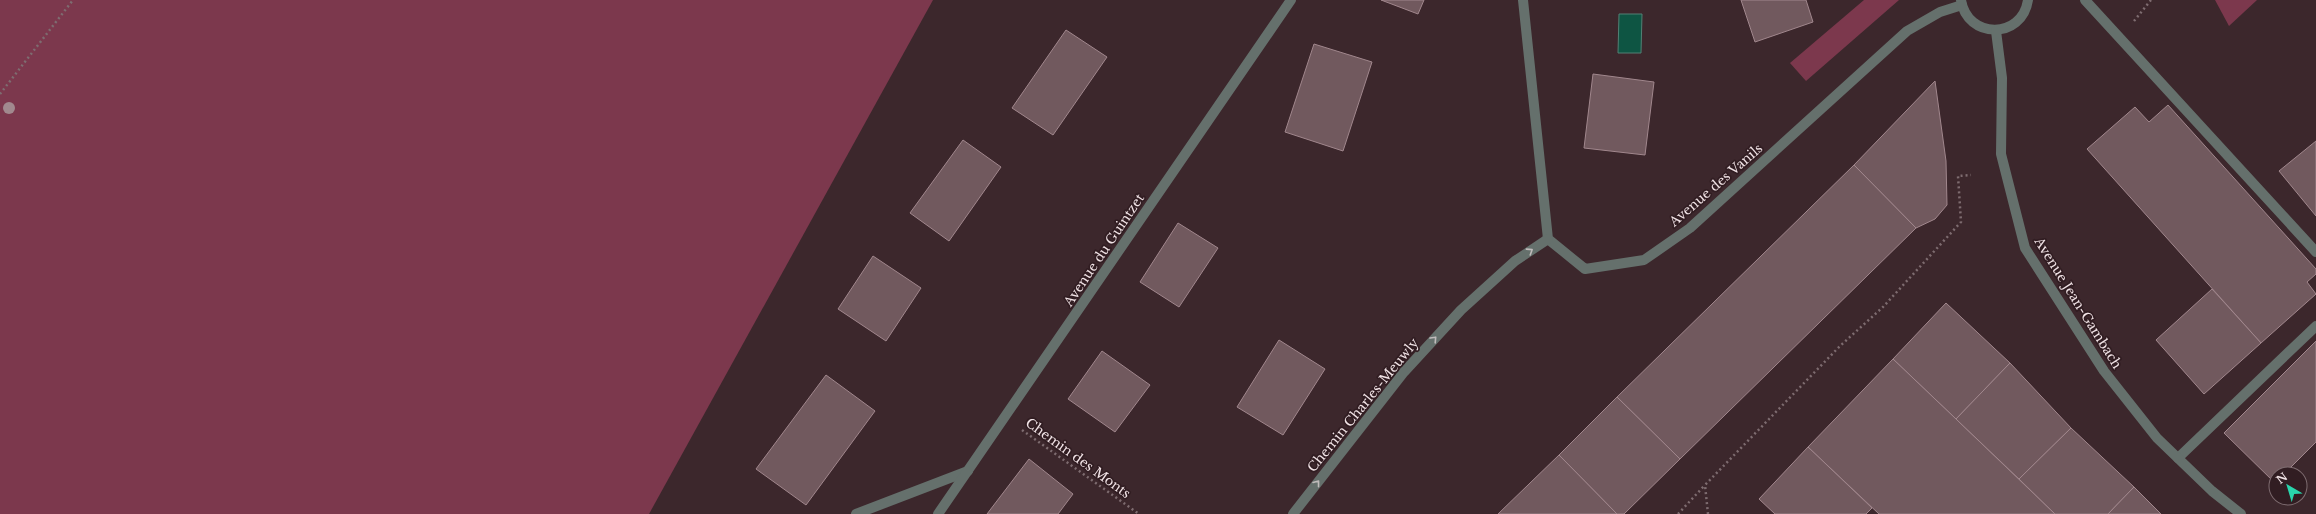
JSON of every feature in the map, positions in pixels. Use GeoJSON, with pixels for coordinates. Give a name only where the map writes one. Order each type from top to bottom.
{"type":"FeatureCollection","features":[{"type":"Feature","properties":{"kind":"street","name":"Avenue du Guintzet"},"geometry":{"type":"LineString","coordinates":[[938,514],[1006,418],[1291,0]]}},
{"type":"Feature","properties":{"kind":"street"},"geometry":{"type":"LineString","coordinates":[[1523,0],[1548,239]]}},
{"type":"Feature","properties":{"kind":"street"},"geometry":{"type":"LineString","coordinates":[[1961,3],[1967,16],[1976,25],[1996,31],[2009,27],[2016,22],[2025,12],[2028,0]]}},
{"type":"Feature","properties":{"kind":"street"},"geometry":{"type":"LineString","coordinates":[[2085,0],[2316,252]]}},
{"type":"Feature","properties":{"kind":"street","name":"Avenue des Vanils"},"geometry":{"type":"LineString","coordinates":[[1548,239],[1585,269],[1644,260],[1690,228],[1907,31],[1940,12],[1961,3]]}},
{"type":"Feature","properties":{"kind":"street","name":"Avenue Jean-Gambach"},"geometry":{"type":"LineString","coordinates":[[1996,31],[2002,78],[2001,154],[2025,248],[2104,371],[2157,438],[2212,491],[2241,514]]}},
{"type":"Feature","properties":{"kind":"street","name":"Chemin Charles-Meuwly"},"geometry":{"type":"LineString","coordinates":[[1293,514],[1404,372],[1461,310],[1515,261],[1548,239]]}},
{"type":"Feature","properties":{"kind":"street"},"geometry":{"type":"LineString","coordinates":[[2178,458],[2316,326]]}},
{"type":"Feature","properties":{"kind":"street"},"geometry":{"type":"LineString","coordinates":[[856,514],[968,471]]}},
{"type":"Feature","properties":{"kind":"path"},"geometry":{"type":"LineString","coordinates":[[0,94],[73,0]]}},
{"type":"Feature","properties":{"kind":"path"},"geometry":{"type":"LineString","coordinates":[[2120,38],[2151,0]]}},
{"type":"Feature","properties":{"kind":"path"},"geometry":{"type":"LineString","coordinates":[[1678,514],[1840,346],[1883,307],[1961,222],[1958,176],[1971,175]]}},
{"type":"Feature","properties":{"kind":"path","name":"Chemin des Monts"},"geometry":{"type":"LineString","coordinates":[[1006,418],[1139,514]]}},
{"type":"Feature","properties":{"kind":"path"},"geometry":{"type":"LineString","coordinates":[[1705,485],[1708,514]]}},
{"type":"Feature","properties":{"kind":"shaded area"},"geometry":{"type":"Polygon","coordinates":[[[0,0],[933,0],[649,514],[0,514],[0,0]]]}},
{"type":"Feature","properties":{"kind":"shaded area"},"geometry":{"type":"Polygon","coordinates":[[[1864,0],[1899,0],[1806,81],[1790,63],[1864,0]]]}},
{"type":"Feature","properties":{"kind":"shaded area"},"geometry":{"type":"Polygon","coordinates":[[[2215,0],[2257,0],[2229,26],[2215,0]]]}},
{"type":"Feature","properties":{"kind":"shaded area"},"geometry":{"type":"Polygon","coordinates":[[[1619,14],[1642,14],[1641,53],[1618,53],[1619,14]]]}},
{"type":"Feature","properties":{"kind":"building"},"geometry":{"type":"Polygon","coordinates":[[[1381,0],[1424,0],[1418,14],[1381,0]]]}},
{"type":"Feature","properties":{"kind":"building"},"geometry":{"type":"Polygon","coordinates":[[[1741,0],[1806,0],[1813,22],[1755,42],[1741,0]]]}},
{"type":"Feature","properties":{"kind":"building"},"geometry":{"type":"Polygon","coordinates":[[[1066,30],[1107,57],[1053,135],[1012,108],[1066,30]]]}},
{"type":"Feature","properties":{"kind":"building"},"geometry":{"type":"Polygon","coordinates":[[[1314,44],[1372,62],[1343,151],[1285,132],[1314,44]]]}},
{"type":"Feature","properties":{"kind":"building"},"geometry":{"type":"Polygon","coordinates":[[[1593,74],[1654,82],[1645,155],[1584,148],[1593,74]]]}},
{"type":"Feature","properties":{"kind":"building"},"geometry":{"type":"Polygon","coordinates":[[[1935,81],[1946,161],[1947,205],[1935,219],[1916,228],[1854,165],[1935,81]]]}},
{"type":"Feature","properties":{"kind":"building"},"geometry":{"type":"Polygon","coordinates":[[[2168,105],[2316,269],[2316,274],[2307,282],[2316,294],[2261,343],[2087,149],[2135,107],[2149,122],[2168,105]]]}},
{"type":"Feature","properties":{"kind":"building"},"geometry":{"type":"Polygon","coordinates":[[[963,140],[1001,167],[949,241],[910,213],[963,140]]]}},
{"type":"Feature","properties":{"kind":"building"},"geometry":{"type":"Polygon","coordinates":[[[2316,141],[2316,216],[2279,171],[2316,141]]]}},
{"type":"Feature","properties":{"kind":"building"},"geometry":{"type":"Polygon","coordinates":[[[1854,165],[1916,228],[1680,459],[1617,397],[1854,165]]]}},
{"type":"Feature","properties":{"kind":"building"},"geometry":{"type":"Polygon","coordinates":[[[1178,223],[1218,248],[1179,307],[1140,282],[1178,223]]]}},
{"type":"Feature","properties":{"kind":"building"},"geometry":{"type":"Polygon","coordinates":[[[873,256],[921,288],[886,341],[838,309],[873,256]]]}},
{"type":"Feature","properties":{"kind":"building"},"geometry":{"type":"Polygon","coordinates":[[[2212,289],[2261,343],[2204,394],[2156,340],[2212,289]]]}},
{"type":"Feature","properties":{"kind":"building"},"geometry":{"type":"Polygon","coordinates":[[[1946,303],[2010,363],[1956,419],[1893,359],[1946,303]]]}},
{"type":"Feature","properties":{"kind":"building"},"geometry":{"type":"Polygon","coordinates":[[[1279,340],[1325,369],[1283,435],[1237,407],[1279,340]]]}},
{"type":"Feature","properties":{"kind":"building"},"geometry":{"type":"Polygon","coordinates":[[[2316,341],[2316,442],[2292,466],[2268,466],[2268,476],[2224,433],[2316,341]]]}},
{"type":"Feature","properties":{"kind":"building"},"geometry":{"type":"Polygon","coordinates":[[[1102,351],[1150,385],[1115,432],[1068,399],[1102,351]]]}},
{"type":"Feature","properties":{"kind":"building"},"geometry":{"type":"Polygon","coordinates":[[[1893,359],[2055,514],[1879,514],[1808,447],[1893,359]]]}},
{"type":"Feature","properties":{"kind":"building"},"geometry":{"type":"Polygon","coordinates":[[[2010,363],[2071,428],[2019,479],[1956,419],[2010,363]]]}},
{"type":"Feature","properties":{"kind":"building"},"geometry":{"type":"Polygon","coordinates":[[[826,375],[875,411],[806,505],[756,469],[826,375]]]}},
{"type":"Feature","properties":{"kind":"building"},"geometry":{"type":"Polygon","coordinates":[[[1617,397],[1680,459],[1624,514],[1617,514],[1559,455],[1617,397]]]}},
{"type":"Feature","properties":{"kind":"building"},"geometry":{"type":"Polygon","coordinates":[[[2071,428],[2134,487],[2108,514],[2055,514],[2019,479],[2071,428]]]}},
{"type":"Feature","properties":{"kind":"building"},"geometry":{"type":"Polygon","coordinates":[[[1808,447],[1872,508],[1866,514],[1775,514],[1759,499],[1808,447]]]}},
{"type":"Feature","properties":{"kind":"building"},"geometry":{"type":"Polygon","coordinates":[[[1559,455],[1617,514],[1498,514],[1559,455]]]}},
{"type":"Feature","properties":{"kind":"building"},"geometry":{"type":"Polygon","coordinates":[[[1029,459],[1073,494],[1058,514],[987,514],[1029,459]]]}},
{"type":"Feature","properties":{"kind":"building"},"geometry":{"type":"Polygon","coordinates":[[[2134,487],[2161,514],[2108,514],[2134,487]]]}}]}
